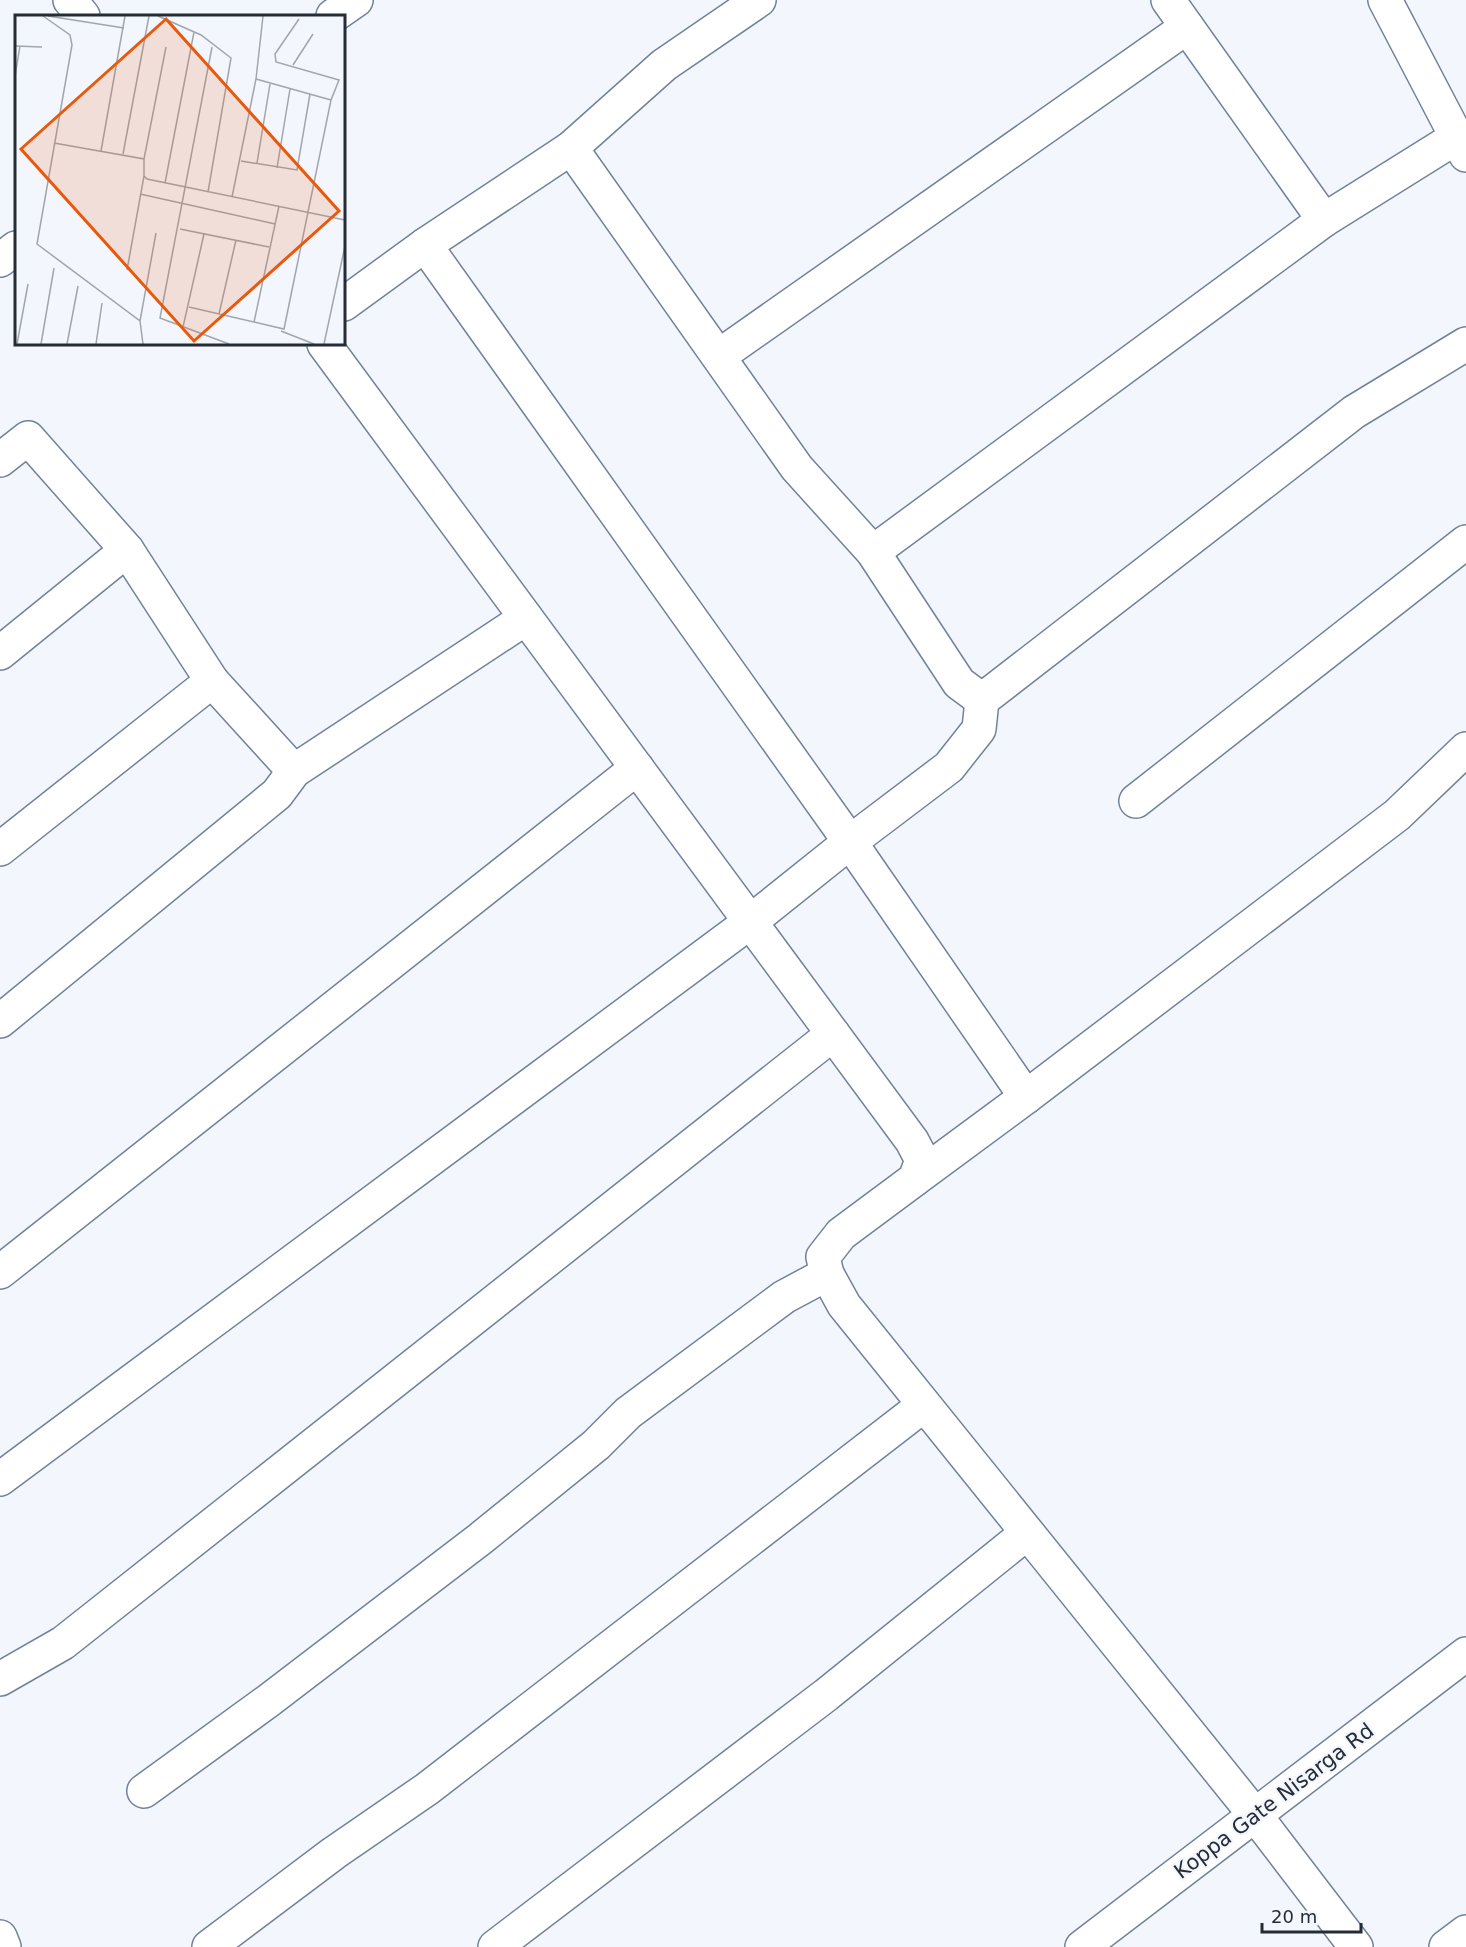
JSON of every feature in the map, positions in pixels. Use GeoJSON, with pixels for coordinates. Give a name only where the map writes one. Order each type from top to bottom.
{"type":"FeatureCollection","features":[{"type":"Feature","properties":{"kind":"street"},"geometry":{"type":"LineString","coordinates":[[70,0],[81,15]]}},
{"type":"Feature","properties":{"kind":"street"},"geometry":{"type":"LineString","coordinates":[[334,15],[356,0]]}},
{"type":"Feature","properties":{"kind":"street"},"geometry":{"type":"LineString","coordinates":[[345,303],[425,245],[570,148],[664,65],[759,0]]}},
{"type":"Feature","properties":{"kind":"street"},"geometry":{"type":"LineString","coordinates":[[1168,0],[1324,220]]}},
{"type":"Feature","properties":{"kind":"street"},"geometry":{"type":"LineString","coordinates":[[873,552],[1324,220],[1462,146],[1385,0]]}},
{"type":"Feature","properties":{"kind":"street"},"geometry":{"type":"LineString","coordinates":[[719,356],[1187,27]]}},
{"type":"Feature","properties":{"kind":"street"},"geometry":{"type":"LineString","coordinates":[[570,148],[797,468],[873,552],[958,683],[982,700]]}},
{"type":"Feature","properties":{"kind":"street"},"geometry":{"type":"LineString","coordinates":[[425,245],[850,842],[1026,1096]]}},
{"type":"Feature","properties":{"kind":"street"},"geometry":{"type":"LineString","coordinates":[[0,260],[15,249]]}},
{"type":"Feature","properties":{"kind":"street"},"geometry":{"type":"LineString","coordinates":[[0,1479],[750,922],[949,767],[979,729],[982,700],[1354,412],[1466,344]]}},
{"type":"Feature","properties":{"kind":"street"},"geometry":{"type":"LineString","coordinates":[[325,345],[912,1141],[922,1160],[915,1179]]}},
{"type":"Feature","properties":{"kind":"street"},"geometry":{"type":"LineString","coordinates":[[0,460],[28,438],[127,550],[212,681],[294,771]]}},
{"type":"Feature","properties":{"kind":"street"},"geometry":{"type":"LineString","coordinates":[[1136,801],[1466,542]]}},
{"type":"Feature","properties":{"kind":"street"},"geometry":{"type":"LineString","coordinates":[[0,653],[127,550]]}},
{"type":"Feature","properties":{"kind":"street"},"geometry":{"type":"LineString","coordinates":[[0,1022],[277,794],[294,771],[526,618]]}},
{"type":"Feature","properties":{"kind":"street"},"geometry":{"type":"LineString","coordinates":[[0,849],[212,681]]}},
{"type":"Feature","properties":{"kind":"street"},"geometry":{"type":"LineString","coordinates":[[1356,1947],[1255,1815],[844,1305],[826,1274],[823,1257],[841,1234],[1397,815],[1466,749]]}},
{"type":"Feature","properties":{"kind":"street"},"geometry":{"type":"LineString","coordinates":[[0,1272],[637,768]]}},
{"type":"Feature","properties":{"kind":"street"},"geometry":{"type":"LineString","coordinates":[[0,1679],[63,1643],[833,1034]]}},
{"type":"Feature","properties":{"kind":"street"},"geometry":{"type":"LineString","coordinates":[[144,1791],[268,1701],[480,1539],[587,1452],[638,1406],[784,1297],[826,1274]]}},
{"type":"Feature","properties":{"kind":"street"},"geometry":{"type":"LineString","coordinates":[[209,1947],[334,1853],[427,1789],[924,1405]]}},
{"type":"Feature","properties":{"kind":"street"},"geometry":{"type":"LineString","coordinates":[[495,1947],[826,1695],[1027,1533]]}},
{"type":"Feature","properties":{"kind":"street","name":"Koppa Gate Nisarga Rd"},"geometry":{"type":"LineString","coordinates":[[1082,1947],[1466,1654]]}},
{"type":"Feature","properties":{"kind":"street"},"geometry":{"type":"LineString","coordinates":[[1446,1947],[1466,1932]]}},
{"type":"Feature","properties":{"kind":"street"},"geometry":{"type":"LineString","coordinates":[[0,1937],[4,1947]]}}]}
